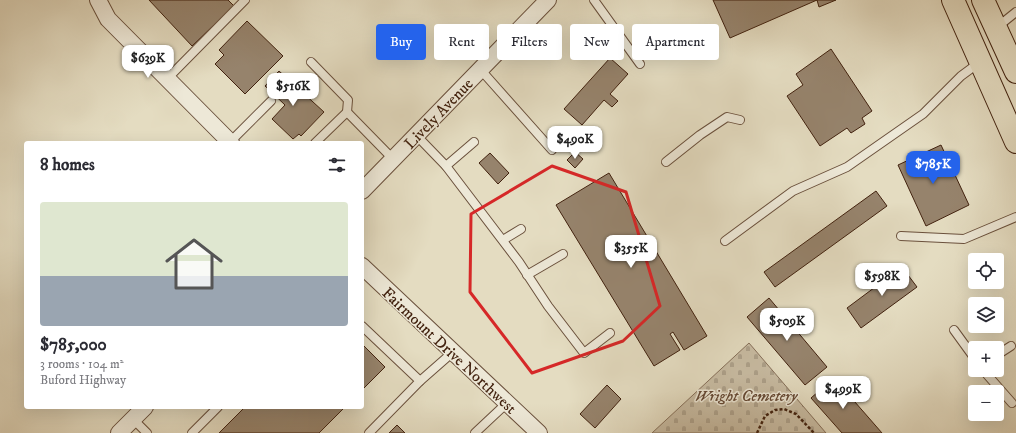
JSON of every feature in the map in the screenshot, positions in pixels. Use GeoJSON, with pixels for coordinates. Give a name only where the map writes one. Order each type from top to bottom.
{"type":"FeatureCollection","features":[{"type":"Feature","properties":{"kind":"main road"},"geometry":{"type":"LineString","coordinates":[[953,0],[1016,142]]}},
{"type":"Feature","properties":{"kind":"main road"},"geometry":{"type":"LineString","coordinates":[[983,0],[1016,72]]}},
{"type":"Feature","properties":{"kind":"street"},"geometry":{"type":"LineString","coordinates":[[98,0],[108,19],[229,141]]}},
{"type":"Feature","properties":{"kind":"street","name":"Lively Avenue"},"geometry":{"type":"LineString","coordinates":[[364,189],[548,0]]}},
{"type":"Feature","properties":{"kind":"street","name":"Fairmount Drive Northwest"},"geometry":{"type":"LineString","coordinates":[[364,268],[539,433]]}},
{"type":"Feature","properties":{"kind":"street"},"geometry":{"type":"LineString","coordinates":[[119,433],[143,409]]}},
{"type":"Feature","properties":{"kind":"lane"},"geometry":{"type":"LineString","coordinates":[[167,79],[245,0]]}},
{"type":"Feature","properties":{"kind":"lane"},"geometry":{"type":"LineString","coordinates":[[594,0],[640,64]]}},
{"type":"Feature","properties":{"kind":"lane"},"geometry":{"type":"LineString","coordinates":[[996,28],[1016,12]]}},
{"type":"Feature","properties":{"kind":"lane"},"geometry":{"type":"LineString","coordinates":[[311,62],[348,100],[347,112],[317,141]]}},
{"type":"Feature","properties":{"kind":"lane"},"geometry":{"type":"LineString","coordinates":[[725,241],[794,191],[848,167],[923,114],[961,76],[981,62]]}},
{"type":"Feature","properties":{"kind":"lane"},"geometry":{"type":"LineString","coordinates":[[480,69],[552,150]]}},
{"type":"Feature","properties":{"kind":"lane"},"geometry":{"type":"LineString","coordinates":[[233,141],[271,101]]}},
{"type":"Feature","properties":{"kind":"lane"},"geometry":{"type":"LineString","coordinates":[[347,112],[392,159]]}},
{"type":"Feature","properties":{"kind":"lane"},"geometry":{"type":"LineString","coordinates":[[666,162],[700,135],[727,117],[740,120]]}},
{"type":"Feature","properties":{"kind":"lane"},"geometry":{"type":"LineString","coordinates":[[416,136],[446,166],[503,240],[548,306],[584,353],[610,333]]}},
{"type":"Feature","properties":{"kind":"lane"},"geometry":{"type":"LineString","coordinates":[[446,166],[474,142]]}},
{"type":"Feature","properties":{"kind":"lane"},"geometry":{"type":"LineString","coordinates":[[901,236],[964,239],[1016,217]]}},
{"type":"Feature","properties":{"kind":"lane"},"geometry":{"type":"LineString","coordinates":[[503,240],[521,229]]}},
{"type":"Feature","properties":{"kind":"lane"},"geometry":{"type":"LineString","coordinates":[[527,275],[563,254]]}},
{"type":"Feature","properties":{"kind":"lane"},"geometry":{"type":"LineString","coordinates":[[364,328],[420,381]]}},
{"type":"Feature","properties":{"kind":"lane"},"geometry":{"type":"LineString","coordinates":[[954,330],[968,349]]}},
{"type":"Feature","properties":{"kind":"lane"},"geometry":{"type":"LineString","coordinates":[[1004,350],[1011,346]]}},
{"type":"Feature","properties":{"kind":"lane"},"geometry":{"type":"LineString","coordinates":[[368,433],[420,381],[453,352]]}},
{"type":"Feature","properties":{"kind":"lane"},"geometry":{"type":"LineString","coordinates":[[989,377],[1012,403]]}},
{"type":"Feature","properties":{"kind":"lane"},"geometry":{"type":"LineString","coordinates":[[475,433],[506,403]]}},
{"type":"Feature","properties":{"kind":"lane"},"geometry":{"type":"LineString","coordinates":[[192,433],[216,409]]}},
{"type":"Feature","properties":{"kind":"lane"},"geometry":{"type":"LineString","coordinates":[[133,419],[147,433]]}},
{"type":"Feature","properties":{"kind":"path"},"geometry":{"type":"LineString","coordinates":[[757,433],[765,416],[775,410],[784,409],[796,414],[814,433]]}},
{"type":"Feature","properties":{"kind":"highlighted area"},"geometry":{"type":"Polygon","coordinates":[[[552,166],[626,192],[660,306],[623,341],[532,373],[470,292],[471,214],[552,166]]]}},
{"type":"Feature","properties":{"kind":"green space","name":"Wright Cemetery"},"geometry":{"type":"Polygon","coordinates":[[[749,343],[826,433],[652,433],[749,343]]]}},
{"type":"Feature","properties":{"kind":"building"},"geometry":{"type":"Polygon","coordinates":[[[149,0],[228,0],[234,6],[192,46],[149,0]]]}},
{"type":"Feature","properties":{"kind":"building"},"geometry":{"type":"Polygon","coordinates":[[[713,0],[817,0],[730,38],[713,0]]]}},
{"type":"Feature","properties":{"kind":"building"},"geometry":{"type":"Polygon","coordinates":[[[817,0],[836,0],[819,7],[817,0]]]}},
{"type":"Feature","properties":{"kind":"building"},"geometry":{"type":"Polygon","coordinates":[[[247,21],[283,56],[245,94],[215,64],[224,55],[219,50],[247,21]]]}},
{"type":"Feature","properties":{"kind":"building"},"geometry":{"type":"Polygon","coordinates":[[[831,49],[872,111],[862,118],[865,124],[851,133],[847,128],[820,146],[787,96],[803,85],[796,74],[831,49]]]}},
{"type":"Feature","properties":{"kind":"building"},"geometry":{"type":"Polygon","coordinates":[[[608,60],[612,60],[628,74],[610,94],[618,101],[612,107],[604,100],[582,125],[564,109],[608,60]]]}},
{"type":"Feature","properties":{"kind":"building"},"geometry":{"type":"Polygon","coordinates":[[[279,71],[324,112],[301,136],[299,134],[293,139],[272,119],[285,105],[265,86],[279,71]]]}},
{"type":"Feature","properties":{"kind":"building"},"geometry":{"type":"Polygon","coordinates":[[[941,145],[969,205],[926,226],[898,165],[941,145]]]}},
{"type":"Feature","properties":{"kind":"building"},"geometry":{"type":"Polygon","coordinates":[[[575,152],[583,159],[575,168],[567,160],[575,152]]]}},
{"type":"Feature","properties":{"kind":"building"},"geometry":{"type":"Polygon","coordinates":[[[490,153],[509,173],[498,184],[479,163],[490,153]]]}},
{"type":"Feature","properties":{"kind":"building"},"geometry":{"type":"Polygon","coordinates":[[[609,173],[707,336],[684,350],[673,332],[670,334],[680,350],[654,366],[556,205],[609,173]]]}},
{"type":"Feature","properties":{"kind":"building"},"geometry":{"type":"Polygon","coordinates":[[[876,191],[887,206],[775,287],[764,272],[876,191]]]}},
{"type":"Feature","properties":{"kind":"building"},"geometry":{"type":"Polygon","coordinates":[[[902,267],[917,287],[861,328],[847,308],[902,267]]]}},
{"type":"Feature","properties":{"kind":"building"},"geometry":{"type":"Polygon","coordinates":[[[769,298],[827,367],[805,385],[747,317],[769,298]]]}},
{"type":"Feature","properties":{"kind":"building"},"geometry":{"type":"Polygon","coordinates":[[[364,346],[385,367],[364,388],[364,346]]]}},
{"type":"Feature","properties":{"kind":"building"},"geometry":{"type":"Polygon","coordinates":[[[834,378],[882,433],[842,433],[811,398],[834,378]]]}},
{"type":"Feature","properties":{"kind":"building"},"geometry":{"type":"Polygon","coordinates":[[[607,385],[621,399],[595,428],[580,414],[607,385]]]}},
{"type":"Feature","properties":{"kind":"building"},"geometry":{"type":"Polygon","coordinates":[[[243,409],[343,409],[319,433],[219,433],[243,409]]]}},
{"type":"Feature","properties":{"kind":"building"},"geometry":{"type":"Polygon","coordinates":[[[397,425],[405,433],[389,433],[397,425]]]}}]}
